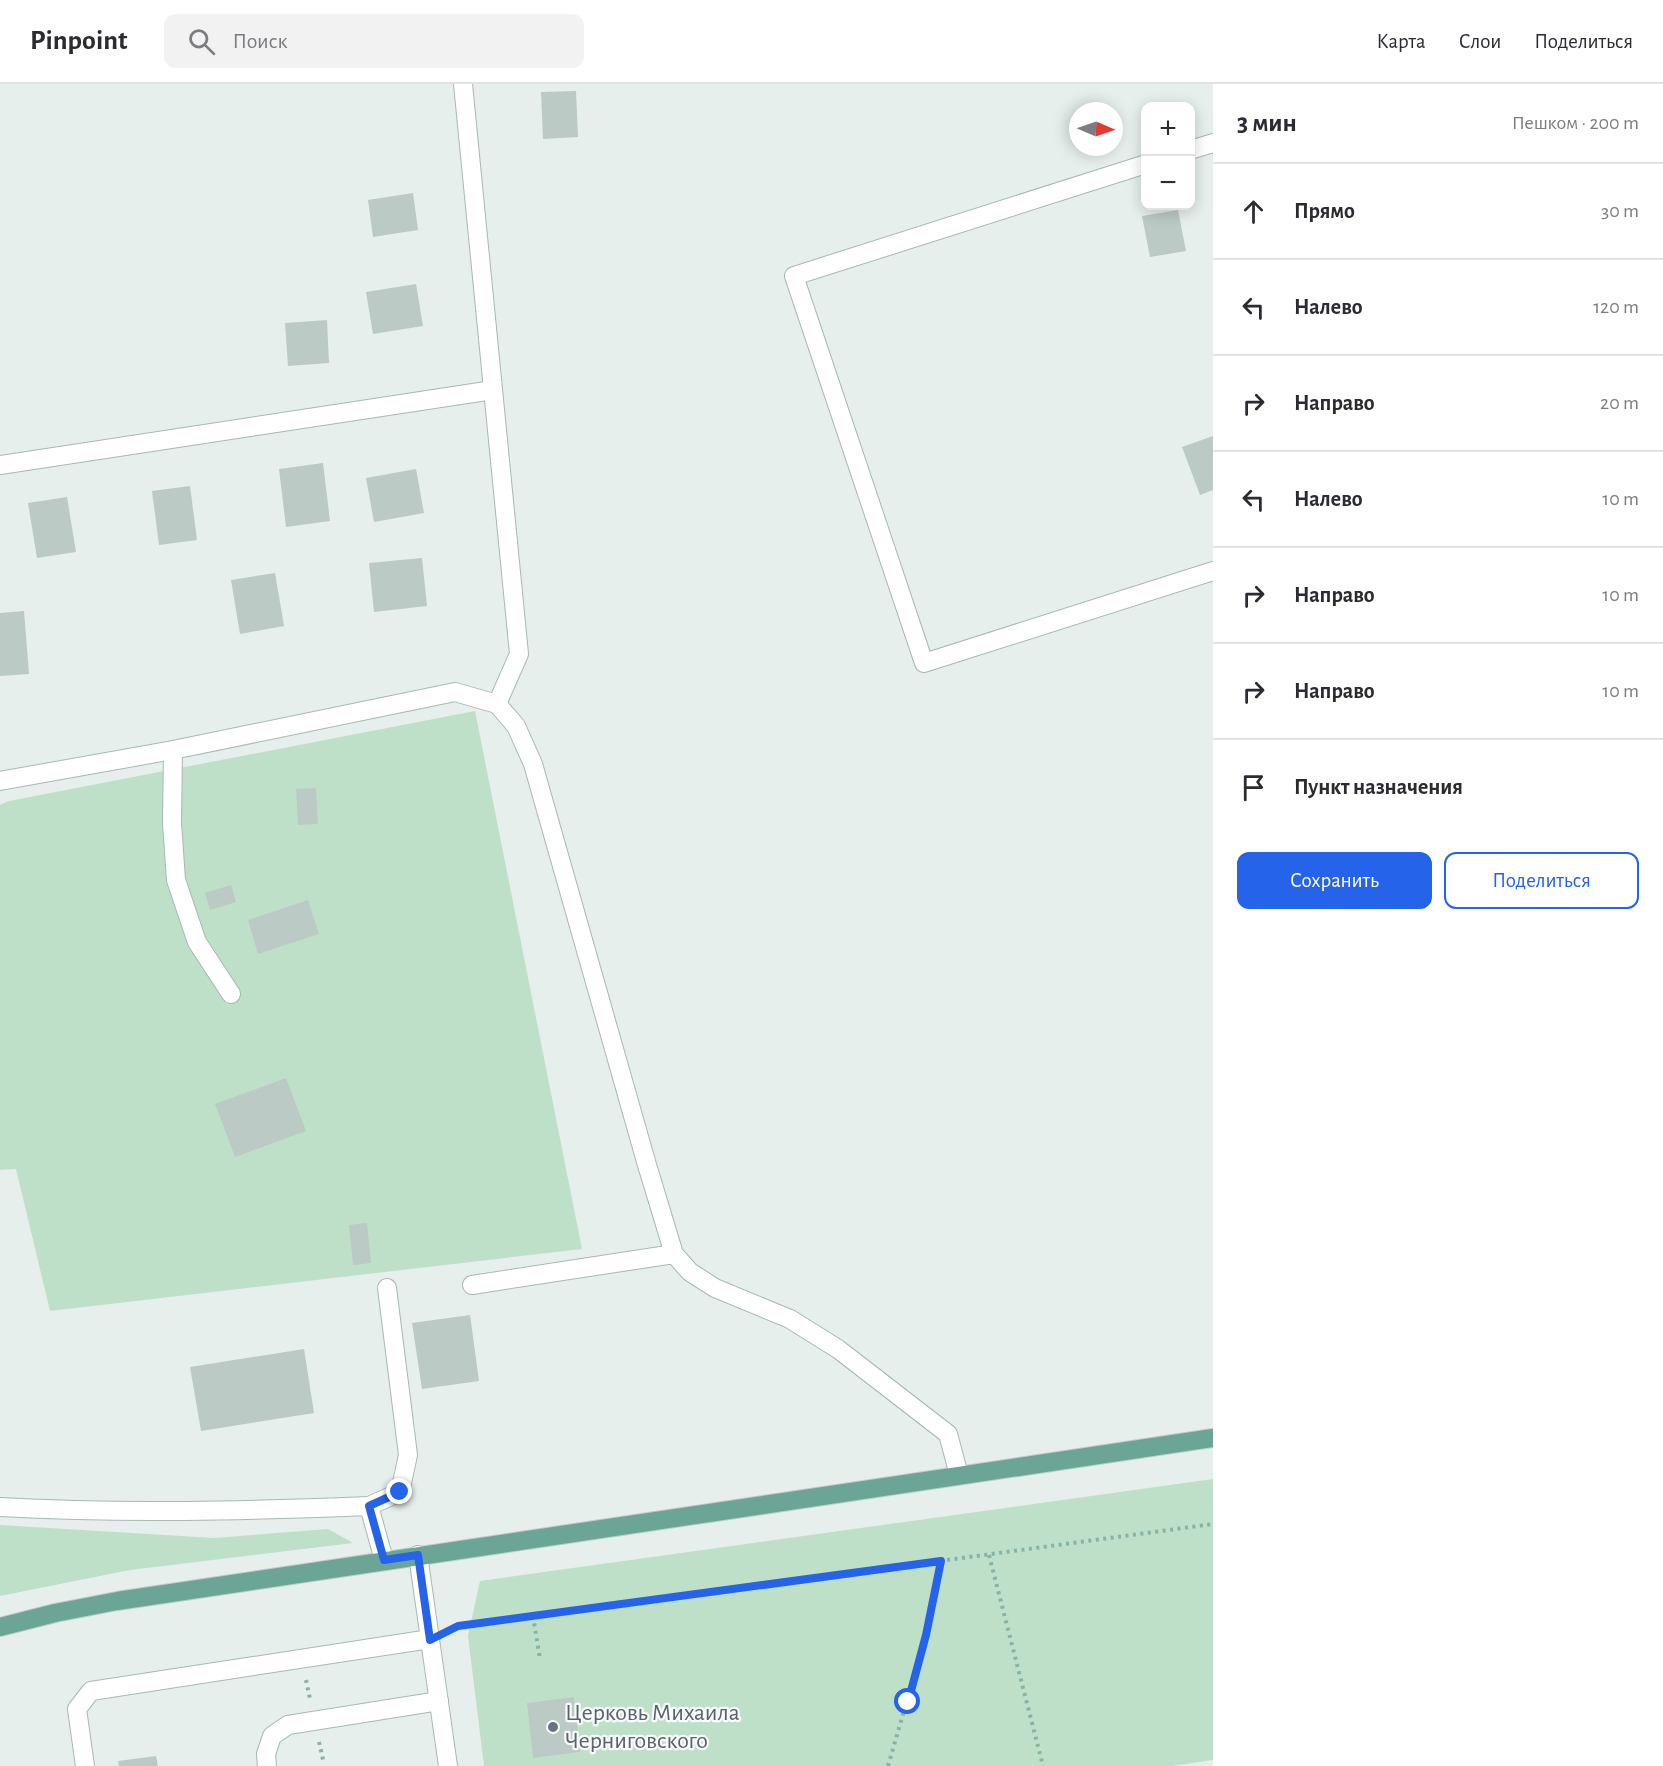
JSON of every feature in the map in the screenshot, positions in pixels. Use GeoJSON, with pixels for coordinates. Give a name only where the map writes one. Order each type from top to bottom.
{"type":"FeatureCollection","features":[{"type":"Feature","properties":{"kind":"main road"},"geometry":{"type":"LineString","coordinates":[[0,1627],[117,1601],[1213,1438]]}},
{"type":"Feature","properties":{"kind":"street"},"geometry":{"type":"LineString","coordinates":[[463,84],[519,654],[497,704]]}},
{"type":"Feature","properties":{"kind":"street"},"geometry":{"type":"LineString","coordinates":[[1195,149],[1213,142]]}},
{"type":"Feature","properties":{"kind":"street"},"geometry":{"type":"LineString","coordinates":[[1141,166],[794,276],[924,663],[1213,571]]}},
{"type":"Feature","properties":{"kind":"street"},"geometry":{"type":"LineString","coordinates":[[0,465],[493,390]]}},
{"type":"Feature","properties":{"kind":"street"},"geometry":{"type":"LineString","coordinates":[[0,781],[173,750],[455,692],[497,704],[516,726],[533,764],[674,1254],[690,1272],[715,1288],[790,1319],[838,1349],[948,1434],[959,1475]]}},
{"type":"Feature","properties":{"kind":"street"},"geometry":{"type":"LineString","coordinates":[[173,750],[172,824],[176,879],[197,942],[231,994]]}},
{"type":"Feature","properties":{"kind":"street"},"geometry":{"type":"LineString","coordinates":[[472,1285],[674,1254]]}},
{"type":"Feature","properties":{"kind":"street"},"geometry":{"type":"LineString","coordinates":[[0,1507],[76,1511],[224,1512],[369,1506],[400,1492],[408,1455],[387,1288]]}},
{"type":"Feature","properties":{"kind":"street"},"geometry":{"type":"LineString","coordinates":[[369,1506],[384,1560]]}},
{"type":"Feature","properties":{"kind":"street"},"geometry":{"type":"LineString","coordinates":[[418,1555],[448,1766]]}},
{"type":"Feature","properties":{"kind":"street"},"geometry":{"type":"LineString","coordinates":[[85,1766],[77,1709],[92,1691],[430,1640]]}},
{"type":"Feature","properties":{"kind":"street"},"geometry":{"type":"LineString","coordinates":[[267,1766],[266,1754],[272,1736],[288,1725],[439,1701]]}},
{"type":"Feature","properties":{"kind":"path"},"geometry":{"type":"LineString","coordinates":[[430,1640],[458,1626],[1213,1524]]}},
{"type":"Feature","properties":{"kind":"path"},"geometry":{"type":"LineString","coordinates":[[989,1555],[1043,1766]]}},
{"type":"Feature","properties":{"kind":"path"},"geometry":{"type":"LineString","coordinates":[[888,1766],[926,1635],[941,1561]]}},
{"type":"Feature","properties":{"kind":"path"},"geometry":{"type":"LineString","coordinates":[[533,1616],[540,1659]]}},
{"type":"Feature","properties":{"kind":"green space"},"geometry":{"type":"Polygon","coordinates":[[[475,711],[582,1249],[50,1311],[16,1169],[0,1170],[0,805],[9,801],[475,711]]]}},
{"type":"Feature","properties":{"kind":"green space"},"geometry":{"type":"Polygon","coordinates":[[[1213,1479],[1213,1760],[1172,1766],[484,1766],[468,1636],[480,1581],[1213,1479]]]}},
{"type":"Feature","properties":{"kind":"green space"},"geometry":{"type":"Polygon","coordinates":[[[0,1525],[214,1538],[328,1529],[353,1543],[130,1570],[0,1596],[0,1525]]]}},
{"type":"Feature","properties":{"kind":"building"},"geometry":{"type":"Polygon","coordinates":[[[576,91],[578,137],[543,139],[541,92],[576,91]]]}},
{"type":"Feature","properties":{"kind":"building"},"geometry":{"type":"Polygon","coordinates":[[[413,193],[418,230],[373,237],[368,200],[413,193]]]}},
{"type":"Feature","properties":{"kind":"building"},"geometry":{"type":"Polygon","coordinates":[[[1178,210],[1186,251],[1150,257],[1142,216],[1178,210]]]}},
{"type":"Feature","properties":{"kind":"building"},"geometry":{"type":"Polygon","coordinates":[[[416,284],[423,326],[373,334],[366,292],[416,284]]]}},
{"type":"Feature","properties":{"kind":"building"},"geometry":{"type":"Polygon","coordinates":[[[327,320],[329,363],[288,366],[285,323],[327,320]]]}},
{"type":"Feature","properties":{"kind":"building"},"geometry":{"type":"Polygon","coordinates":[[[1213,436],[1213,490],[1200,495],[1182,447],[1213,436]]]}},
{"type":"Feature","properties":{"kind":"building"},"geometry":{"type":"Polygon","coordinates":[[[323,463],[330,521],[286,527],[279,469],[323,463]]]}},
{"type":"Feature","properties":{"kind":"building"},"geometry":{"type":"Polygon","coordinates":[[[416,469],[424,513],[374,522],[366,478],[416,469]]]}},
{"type":"Feature","properties":{"kind":"building"},"geometry":{"type":"Polygon","coordinates":[[[190,486],[197,540],[159,545],[152,491],[190,486]]]}},
{"type":"Feature","properties":{"kind":"building"},"geometry":{"type":"Polygon","coordinates":[[[67,497],[76,552],[37,558],[28,503],[67,497]]]}},
{"type":"Feature","properties":{"kind":"building"},"geometry":{"type":"Polygon","coordinates":[[[422,558],[427,606],[374,612],[369,563],[422,558]]]}},
{"type":"Feature","properties":{"kind":"building"},"geometry":{"type":"Polygon","coordinates":[[[275,573],[284,626],[240,634],[231,580],[275,573]]]}},
{"type":"Feature","properties":{"kind":"building"},"geometry":{"type":"Polygon","coordinates":[[[24,611],[29,674],[0,676],[0,613],[24,611]]]}},
{"type":"Feature","properties":{"kind":"building"},"geometry":{"type":"Polygon","coordinates":[[[316,788],[318,824],[298,825],[296,789],[316,788]]]}},
{"type":"Feature","properties":{"kind":"building"},"geometry":{"type":"Polygon","coordinates":[[[231,885],[236,902],[210,910],[205,893],[231,885]]]}},
{"type":"Feature","properties":{"kind":"building"},"geometry":{"type":"Polygon","coordinates":[[[308,900],[319,934],[258,954],[248,920],[308,900]]]}},
{"type":"Feature","properties":{"kind":"building"},"geometry":{"type":"Polygon","coordinates":[[[286,1078],[306,1131],[235,1157],[215,1104],[286,1078]]]}},
{"type":"Feature","properties":{"kind":"building"},"geometry":{"type":"Polygon","coordinates":[[[367,1223],[371,1263],[353,1265],[349,1225],[367,1223]]]}},
{"type":"Feature","properties":{"kind":"building"},"geometry":{"type":"Polygon","coordinates":[[[470,1315],[479,1381],[422,1389],[412,1323],[470,1315]]]}},
{"type":"Feature","properties":{"kind":"building"},"geometry":{"type":"Polygon","coordinates":[[[304,1349],[314,1413],[201,1431],[190,1367],[304,1349]]]}},
{"type":"Feature","properties":{"kind":"building","name":"Церковь Михаила Черниговского"},"geometry":{"type":"Polygon","coordinates":[[[574,1697],[580,1752],[533,1758],[527,1703],[574,1697]]]}},
{"type":"Feature","properties":{"kind":"building"},"geometry":{"type":"Polygon","coordinates":[[[156,1756],[158,1766],[119,1766],[118,1761],[156,1756]]]}},
{"type":"Feature","properties":{"kind":"place","name":"Церковь Михаила Черниговского"},"geometry":{"type":"Point","coordinates":[553,1727]}},
{"type":"Feature","properties":{"kind":"route"},"geometry":{"type":"LineString","coordinates":[[400,1492],[369,1506],[384,1560],[418,1555],[430,1640],[458,1626],[941,1561],[926,1635],[908,1702]]}}]}
